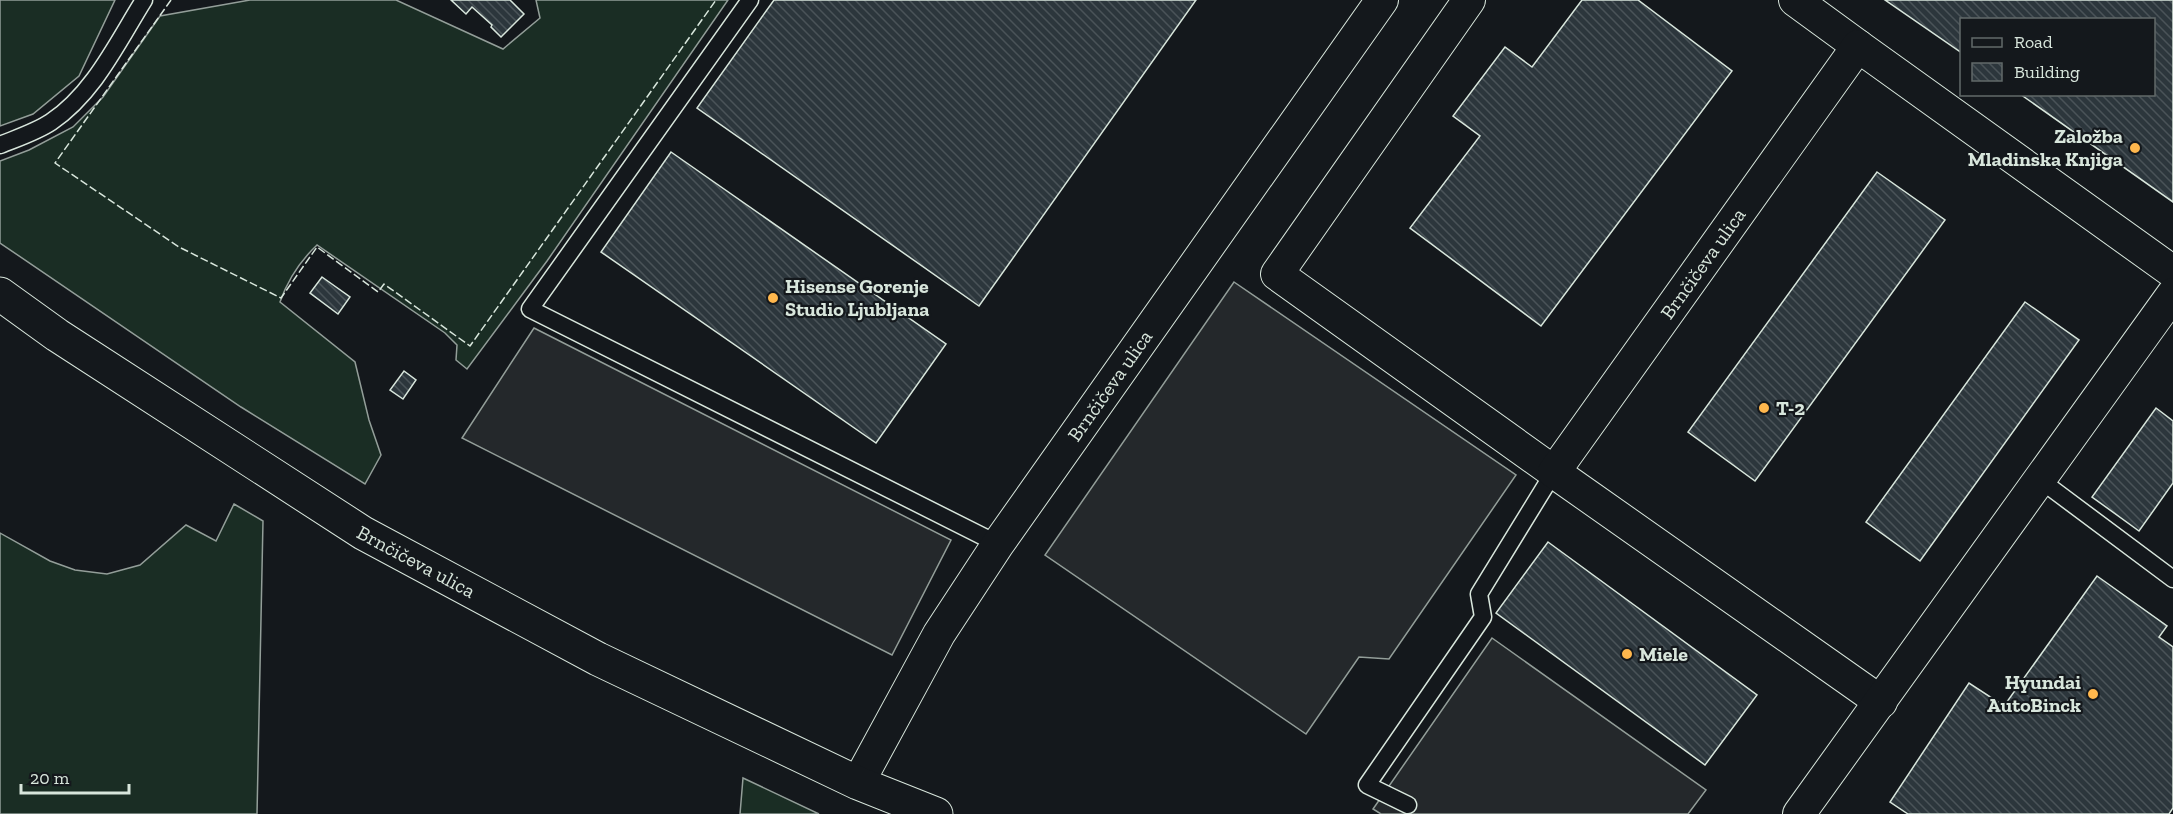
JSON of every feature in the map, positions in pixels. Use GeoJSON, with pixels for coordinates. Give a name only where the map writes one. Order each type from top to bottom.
{"type":"FeatureCollection","features":[{"type":"Feature","properties":{"kind":"street","name":"Brnčičeva ulica"},"geometry":{"type":"LineString","coordinates":[[858,783],[939,634],[998,544],[1382,0]]}},
{"type":"Feature","properties":{"kind":"street"},"geometry":{"type":"LineString","coordinates":[[1469,0],[1277,274],[1881,702]]}},
{"type":"Feature","properties":{"kind":"street"},"geometry":{"type":"LineString","coordinates":[[1795,0],[2173,272]]}},
{"type":"Feature","properties":{"kind":"street","name":"Brnčičeva ulica"},"geometry":{"type":"LineString","coordinates":[[1554,472],[1858,46]]}},
{"type":"Feature","properties":{"kind":"street","name":"Brnčičeva ulica"},"geometry":{"type":"LineString","coordinates":[[0,294],[57,334],[363,532],[598,659],[858,783],[936,814]]}},
{"type":"Feature","properties":{"kind":"street"},"geometry":{"type":"LineString","coordinates":[[1799,814],[2173,294]]}},
{"type":"Feature","properties":{"kind":"lane"},"geometry":{"type":"LineString","coordinates":[[0,145],[49,123],[69,109],[91,84],[144,0]]}},
{"type":"Feature","properties":{"kind":"lane"},"geometry":{"type":"LineString","coordinates":[[750,0],[530,309],[998,544]]}},
{"type":"Feature","properties":{"kind":"lane"},"geometry":{"type":"LineString","coordinates":[[1408,805],[1367,786],[1483,617],[1479,594],[1554,472]]}},
{"type":"Feature","properties":{"kind":"lane"},"geometry":{"type":"LineString","coordinates":[[2039,479],[2173,579]]}},
{"type":"Feature","properties":{"kind":"green space"},"geometry":{"type":"Polygon","coordinates":[[[0,0],[115,0],[79,76],[33,114],[0,126],[0,0]]]}},
{"type":"Feature","properties":{"kind":"green space"},"geometry":{"type":"Polygon","coordinates":[[[250,0],[396,0],[503,49],[540,18],[536,0],[728,0],[547,261],[467,369],[456,360],[457,345],[445,333],[317,245],[299,264],[280,302],[355,362],[369,420],[381,455],[365,484],[241,407],[0,243],[0,161],[29,150],[73,127],[103,97],[160,16],[250,0]]]}},
{"type":"Feature","properties":{"kind":"green space"},"geometry":{"type":"Polygon","coordinates":[[[234,504],[263,521],[257,814],[0,814],[0,533],[50,561],[75,570],[107,574],[140,565],[186,525],[216,541],[234,504]]]}},
{"type":"Feature","properties":{"kind":"green space"},"geometry":{"type":"Polygon","coordinates":[[[743,778],[819,814],[740,814],[743,778]]]}},
{"type":"Feature","properties":{"kind":"shaded area"},"geometry":{"type":"Polygon","coordinates":[[[1234,282],[1516,475],[1389,659],[1359,657],[1306,734],[1045,555],[1234,282]]]}},
{"type":"Feature","properties":{"kind":"shaded area"},"geometry":{"type":"Polygon","coordinates":[[[534,328],[951,540],[892,655],[462,438],[534,328]]]}},
{"type":"Feature","properties":{"kind":"shaded area"},"geometry":{"type":"Polygon","coordinates":[[[1492,638],[1706,790],[1688,814],[1381,814],[1373,809],[1492,638]]]}},
{"type":"Feature","properties":{"kind":"building"},"geometry":{"type":"Polygon","coordinates":[[[451,0],[510,0],[524,14],[501,37],[491,27],[492,25],[472,7],[466,14],[451,0]]]}},
{"type":"Feature","properties":{"kind":"building"},"geometry":{"type":"Polygon","coordinates":[[[774,0],[1196,0],[979,306],[697,108],[774,0]]]}},
{"type":"Feature","properties":{"kind":"building"},"geometry":{"type":"Polygon","coordinates":[[[1582,0],[1638,0],[1732,71],[1541,326],[1410,228],[1480,136],[1453,116],[1505,47],[1532,67],[1582,0]]]}},
{"type":"Feature","properties":{"kind":"building","name":"Založba Mladinska Knjiga"},"geometry":{"type":"Polygon","coordinates":[[[1885,0],[2173,0],[2173,202],[2023,96],[2155,96],[2155,18],[1960,18],[1960,52],[1885,0]]]}},
{"type":"Feature","properties":{"kind":"building","name":"Hisense Gorenje Studio Ljubljana"},"geometry":{"type":"Polygon","coordinates":[[[671,152],[946,344],[876,443],[601,252],[671,152]]]}},
{"type":"Feature","properties":{"kind":"building"},"geometry":{"type":"Polygon","coordinates":[[[1877,172],[1945,220],[1755,481],[1688,432],[1877,172]]]}},
{"type":"Feature","properties":{"kind":"building"},"geometry":{"type":"Polygon","coordinates":[[[322,277],[350,297],[338,314],[310,293],[322,277]]]}},
{"type":"Feature","properties":{"kind":"building"},"geometry":{"type":"Polygon","coordinates":[[[2025,302],[2079,340],[1920,561],[1866,522],[2025,302]]]}},
{"type":"Feature","properties":{"kind":"building"},"geometry":{"type":"Polygon","coordinates":[[[404,371],[416,380],[403,399],[390,390],[404,371]]]}},
{"type":"Feature","properties":{"kind":"building"},"geometry":{"type":"Polygon","coordinates":[[[2156,408],[2173,421],[2173,483],[2139,531],[2092,497],[2156,408]]]}},
{"type":"Feature","properties":{"kind":"building","name":"Miele"},"geometry":{"type":"Polygon","coordinates":[[[1548,542],[1757,695],[1705,765],[1496,613],[1548,542]]]}},
{"type":"Feature","properties":{"kind":"building","name":"Hyundai AutoBinck"},"geometry":{"type":"Polygon","coordinates":[[[2097,576],[2167,626],[2159,637],[2173,647],[2173,808],[2169,814],[1908,814],[1890,802],[1969,683],[2004,706],[2097,576]]]}},
{"type":"Feature","properties":{"kind":"fence"},"geometry":{"type":"LineString","coordinates":[[171,0],[55,163],[179,247],[281,298],[317,247],[378,292],[384,284],[470,346],[716,0]]}},
{"type":"Feature","properties":{"kind":"place","name":"Založba Mladinska Knjiga"},"geometry":{"type":"Point","coordinates":[2135,148]}},
{"type":"Feature","properties":{"kind":"place","name":"Hisense Gorenje Studio Ljubljana"},"geometry":{"type":"Point","coordinates":[773,298]}},
{"type":"Feature","properties":{"kind":"place","name":"T-2"},"geometry":{"type":"Point","coordinates":[1764,408]}},
{"type":"Feature","properties":{"kind":"place","name":"Miele"},"geometry":{"type":"Point","coordinates":[1627,654]}},
{"type":"Feature","properties":{"kind":"place","name":"Hyundai AutoBinck"},"geometry":{"type":"Point","coordinates":[2093,694]}}]}
